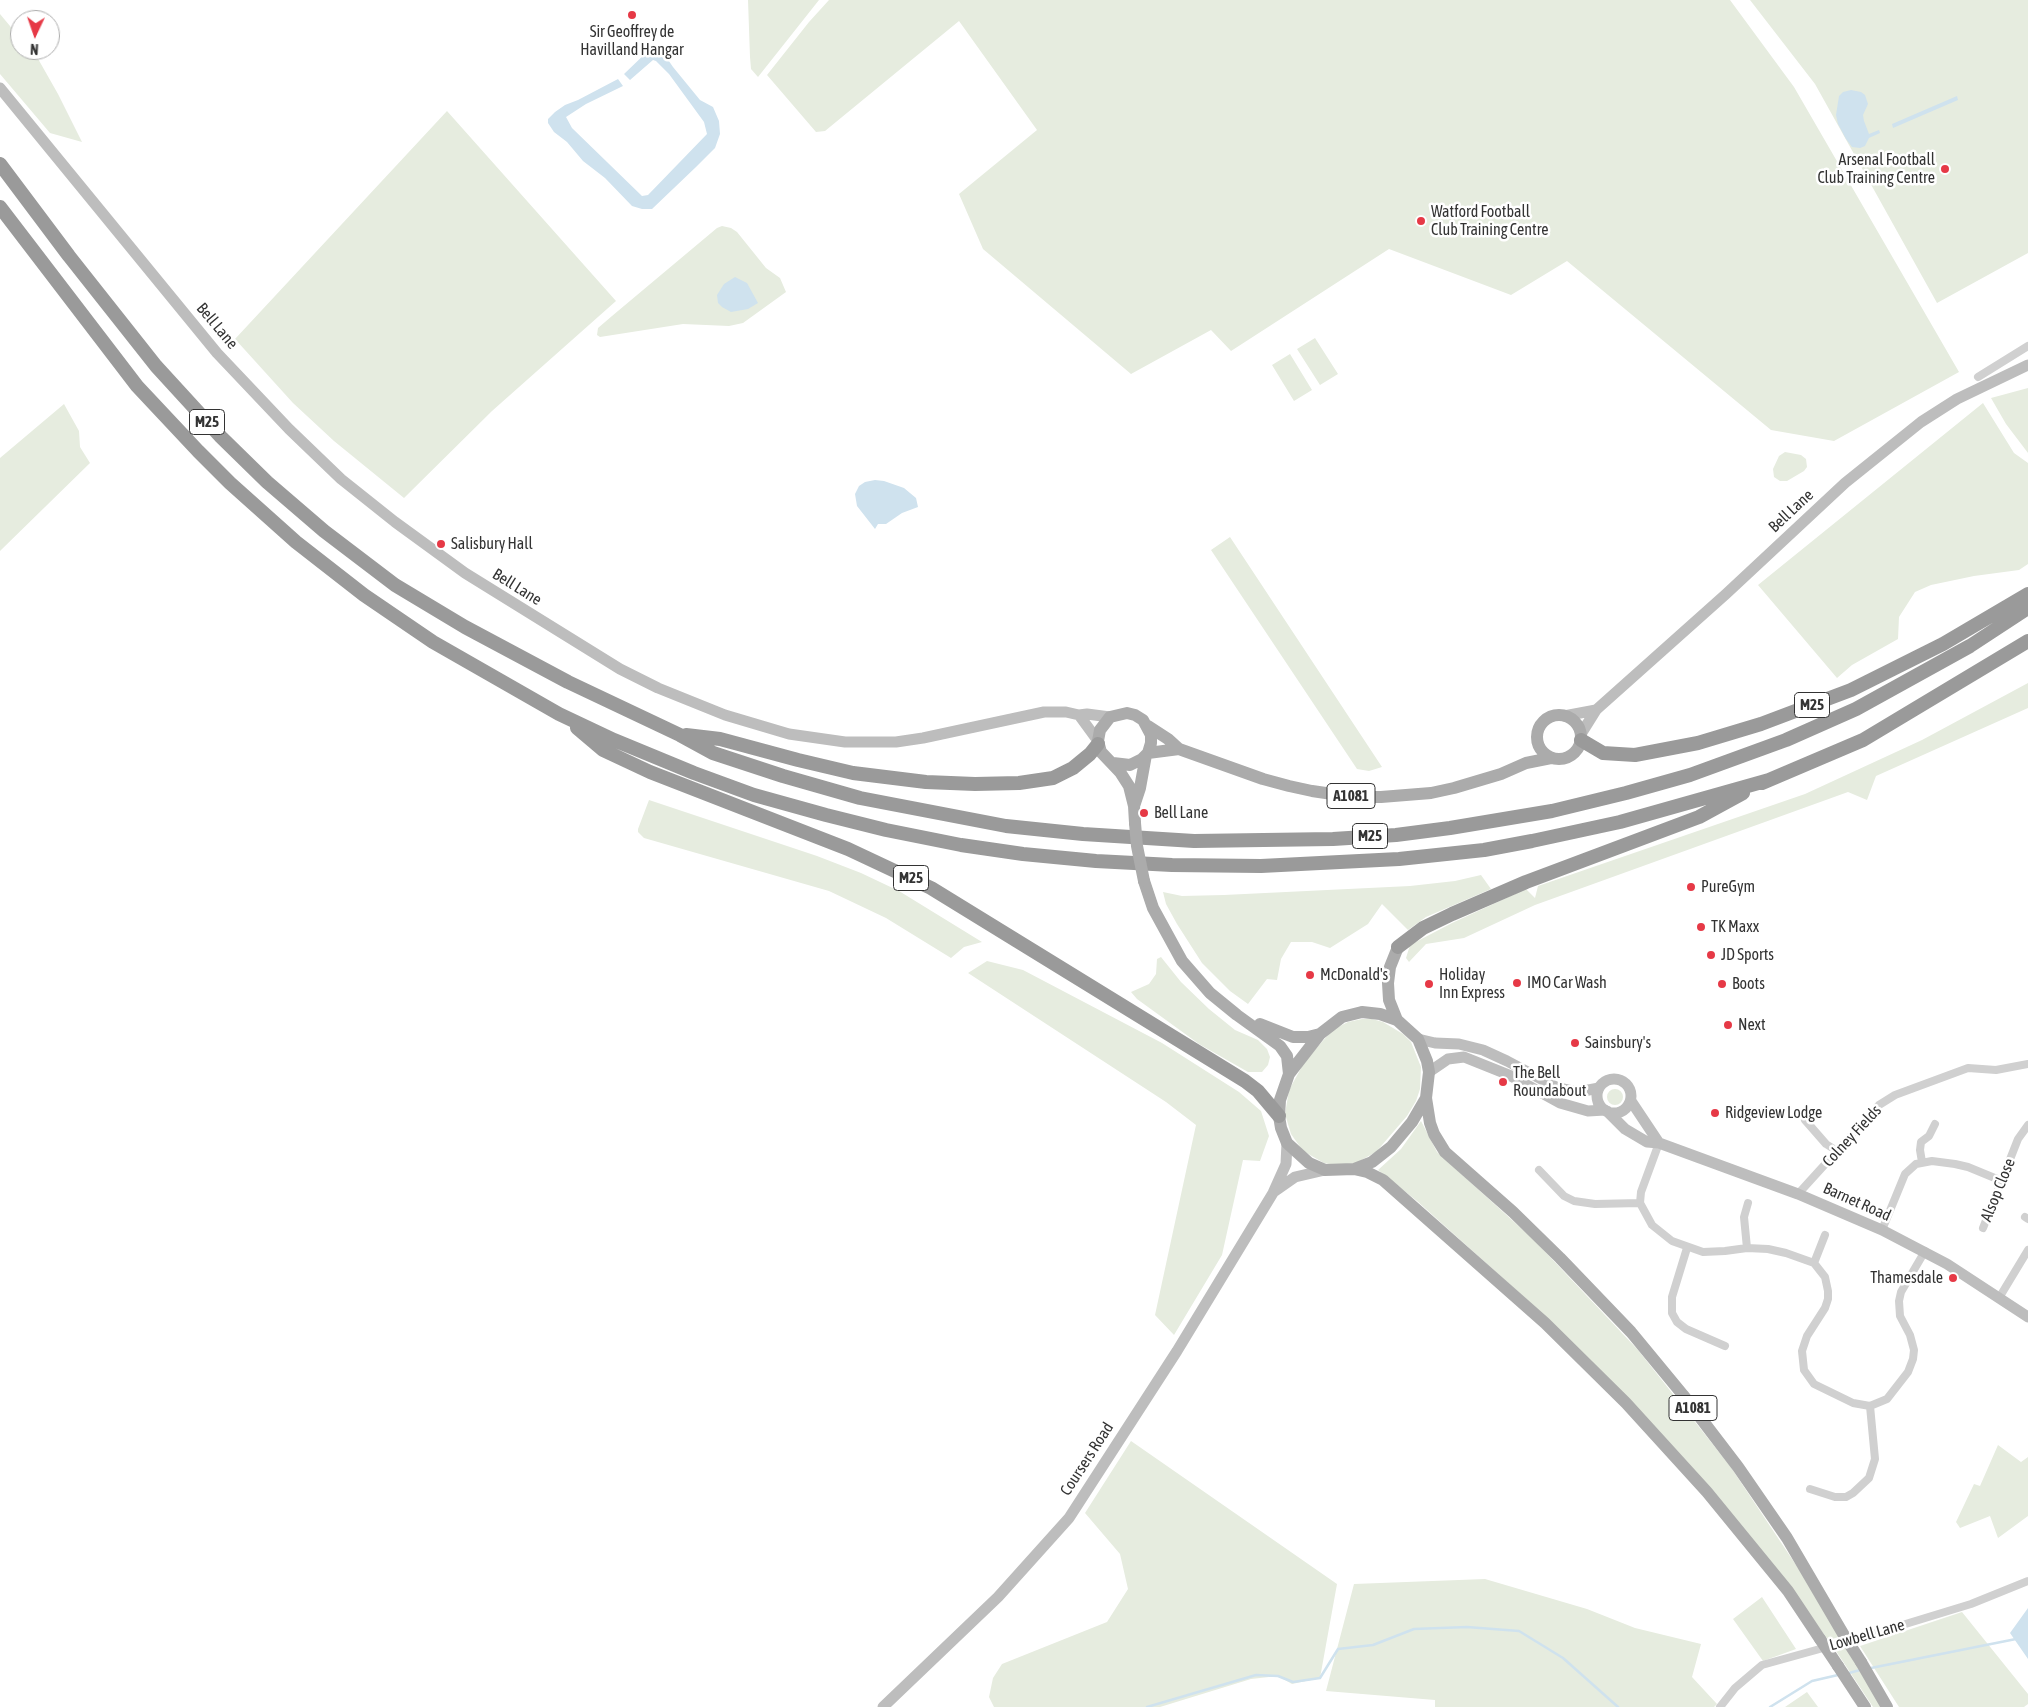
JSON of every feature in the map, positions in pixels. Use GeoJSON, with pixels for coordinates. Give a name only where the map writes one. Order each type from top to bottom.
{"type":"FeatureCollection","features":[{"type":"Feature","properties":{"kind":"highway","name":"M25"},"geometry":{"type":"LineString","coordinates":[[0,164],[69,256],[156,366],[221,437],[267,482],[324,531],[395,585],[465,627],[568,682],[680,735],[713,753],[783,776],[860,798],[1006,826],[1083,834],[1194,841],[1333,839],[1396,835],[1450,828],[1552,811],[1690,775],[1769,747],[1856,709],[1970,646],[2028,608]]}},
{"type":"Feature","properties":{"kind":"highway","name":"M25"},"geometry":{"type":"LineString","coordinates":[[0,207],[137,386],[230,483],[296,542],[364,595],[433,642],[559,714],[614,740],[754,795],[886,830],[961,845],[1023,854],[1144,864],[1261,866],[1334,864],[1484,850],[1620,822],[1769,780]]}},
{"type":"Feature","properties":{"kind":"highway","name":"M25"},"geometry":{"type":"LineString","coordinates":[[1581,737],[1603,753],[1635,755],[1698,743],[1761,724],[1850,690],[1943,644],[2028,594]]}},
{"type":"Feature","properties":{"kind":"highway","name":"M25"},"geometry":{"type":"LineString","coordinates":[[1398,947],[1423,928],[1452,914],[1526,882],[1699,817],[1769,780],[1863,740],[2028,641]]}},
{"type":"Feature","properties":{"kind":"highway","name":"M25"},"geometry":{"type":"LineString","coordinates":[[559,714],[603,750],[650,772],[848,850],[931,888],[1245,1081],[1258,1091],[1279,1116]]}},
{"type":"Feature","properties":{"kind":"highway","name":"M25"},"geometry":{"type":"LineString","coordinates":[[680,735],[720,738],[798,760],[854,773],[926,782],[975,784],[1019,783],[1053,778],[1073,768],[1090,754],[1098,743]]}},
{"type":"Feature","properties":{"kind":"main road","name":"Bell Lane"},"geometry":{"type":"LineString","coordinates":[[0,88],[217,352],[289,429],[341,479],[395,522],[465,573],[620,669],[658,688],[725,715],[789,734],[838,742],[870,743],[923,738],[1044,712],[1066,712],[1079,715],[1110,717]]}},
{"type":"Feature","properties":{"kind":"main road","name":"Bell Lane"},"geometry":{"type":"LineString","coordinates":[[1581,737],[1596,710],[1726,594],[1845,483],[1921,422],[1957,399],[2028,366]]}},
{"type":"Feature","properties":{"kind":"main road"},"geometry":{"type":"LineString","coordinates":[[1526,763],[1537,741],[1538,729],[1542,724],[1552,717],[1596,710]]}},
{"type":"Feature","properties":{"kind":"main road"},"geometry":{"type":"LineString","coordinates":[[1098,743],[1100,730],[1110,717],[1127,713],[1136,715],[1148,726],[1151,742],[1134,806]]}},
{"type":"Feature","properties":{"kind":"main road"},"geometry":{"type":"LineString","coordinates":[[1079,715],[1090,727],[1101,752],[1125,778],[1134,806],[1136,846],[1144,881],[1153,908],[1182,961],[1210,993],[1280,1046],[1287,1056],[1289,1074]]}},
{"type":"Feature","properties":{"kind":"main road"},"geometry":{"type":"LineString","coordinates":[[1537,741],[1540,748],[1551,758],[1564,759],[1570,756],[1579,746],[1581,737],[1575,722],[1564,716]]}},
{"type":"Feature","properties":{"kind":"main road","name":"A1081"},"geometry":{"type":"LineString","coordinates":[[1148,726],[1179,749],[1263,779],[1312,791],[1353,797],[1431,793],[1476,783],[1526,763],[1551,758]]}},
{"type":"Feature","properties":{"kind":"main road","name":"A1081"},"geometry":{"type":"LineString","coordinates":[[1147,754],[1179,749]]}},
{"type":"Feature","properties":{"kind":"main road"},"geometry":{"type":"LineString","coordinates":[[1113,763],[1130,766],[1137,763],[1147,754]]}},
{"type":"Feature","properties":{"kind":"main road"},"geometry":{"type":"LineString","coordinates":[[1397,1020],[1390,1000],[1388,983],[1390,967],[1398,947]]}},
{"type":"Feature","properties":{"kind":"main road"},"geometry":{"type":"LineString","coordinates":[[1362,1012],[1380,1014],[1397,1020],[1418,1039],[1423,1049],[1429,1072],[1426,1098],[1412,1122],[1391,1147],[1372,1162],[1354,1170],[1325,1170],[1309,1163],[1288,1143],[1281,1128],[1279,1116],[1280,1100],[1289,1074],[1320,1034],[1342,1017],[1362,1012]]}},
{"type":"Feature","properties":{"kind":"main road"},"geometry":{"type":"LineString","coordinates":[[1237,1015],[1294,1037],[1308,1037],[1320,1034]]}},
{"type":"Feature","properties":{"kind":"main road"},"geometry":{"type":"LineString","coordinates":[[1418,1039],[1435,1043],[1459,1044],[1483,1050],[1558,1088],[1578,1092],[1599,1088],[1610,1080],[1621,1080],[1629,1087],[1631,1101],[1659,1143]]}},
{"type":"Feature","properties":{"kind":"main road"},"geometry":{"type":"LineString","coordinates":[[1429,1072],[1448,1059],[1464,1057],[1502,1072],[1560,1103],[1588,1111],[1619,1112],[1624,1110],[1631,1101]]}},
{"type":"Feature","properties":{"kind":"main road"},"geometry":{"type":"LineString","coordinates":[[1599,1088],[1599,1103],[1606,1111]]}},
{"type":"Feature","properties":{"kind":"main road","name":"A1081"},"geometry":{"type":"LineString","coordinates":[[1426,1098],[1430,1123],[1434,1134],[1445,1152],[1514,1212],[1631,1332],[1683,1395],[1738,1467],[1787,1538],[1887,1707]]}},
{"type":"Feature","properties":{"kind":"main road","name":"Barnet Road"},"geometry":{"type":"LineString","coordinates":[[1606,1111],[1625,1129],[1640,1139],[1659,1143],[1798,1194],[1882,1230],[1924,1251],[2028,1317]]}},
{"type":"Feature","properties":{"kind":"main road","name":"Coursers Road"},"geometry":{"type":"LineString","coordinates":[[882,1707],[998,1597],[1069,1518],[1177,1351],[1274,1193],[1286,1164],[1288,1143]]}},
{"type":"Feature","properties":{"kind":"main road","name":"Coursers Road"},"geometry":{"type":"LineString","coordinates":[[1274,1193],[1295,1177],[1325,1170]]}},
{"type":"Feature","properties":{"kind":"main road","name":"A1081"},"geometry":{"type":"LineString","coordinates":[[1354,1170],[1368,1172],[1383,1180],[1545,1323],[1626,1402],[1707,1492],[1788,1591],[1865,1707]]}},
{"type":"Feature","properties":{"kind":"street"},"geometry":{"type":"LineString","coordinates":[[1978,377],[2028,346]]}},
{"type":"Feature","properties":{"kind":"street","name":"Colney Fields"},"geometry":{"type":"LineString","coordinates":[[1798,1194],[1879,1105],[1895,1094],[1968,1068],[1996,1070],[2028,1064]]}},
{"type":"Feature","properties":{"kind":"street"},"geometry":{"type":"LineString","coordinates":[[1805,1120],[1826,1144],[1838,1151]]}},
{"type":"Feature","properties":{"kind":"street"},"geometry":{"type":"LineString","coordinates":[[1922,1162],[1921,1142],[1929,1136],[1935,1124]]}},
{"type":"Feature","properties":{"kind":"street","name":"Alsop Close"},"geometry":{"type":"LineString","coordinates":[[1982,1228],[2018,1139],[2028,1125]]}},
{"type":"Feature","properties":{"kind":"street"},"geometry":{"type":"LineString","coordinates":[[1659,1143],[1641,1192],[1640,1203],[1646,1216],[1662,1234],[1687,1248],[1703,1252],[1747,1248],[1786,1252],[1814,1263],[1824,1277],[1828,1299],[1825,1308],[1806,1336],[1802,1351],[1804,1370],[1814,1384],[1853,1404],[1870,1406],[1886,1400],[1912,1365],[1914,1350],[1910,1334],[1900,1316],[1899,1301],[1901,1292],[1924,1251]]}},
{"type":"Feature","properties":{"kind":"street"},"geometry":{"type":"LineString","coordinates":[[1882,1230],[1905,1174],[1922,1162],[1955,1164],[2002,1180]]}},
{"type":"Feature","properties":{"kind":"street"},"geometry":{"type":"LineString","coordinates":[[1539,1170],[1564,1196],[1574,1201],[1595,1204],[1640,1203]]}},
{"type":"Feature","properties":{"kind":"street"},"geometry":{"type":"LineString","coordinates":[[1747,1248],[1744,1217],[1748,1203]]}},
{"type":"Feature","properties":{"kind":"street"},"geometry":{"type":"LineString","coordinates":[[1814,1263],[1825,1235]]}},
{"type":"Feature","properties":{"kind":"street"},"geometry":{"type":"LineString","coordinates":[[1687,1248],[1672,1297],[1672,1313],[1677,1322],[1686,1329],[1725,1346]]}},
{"type":"Feature","properties":{"kind":"street"},"geometry":{"type":"LineString","coordinates":[[1999,1298],[2028,1250]]}},
{"type":"Feature","properties":{"kind":"street"},"geometry":{"type":"LineString","coordinates":[[1810,1489],[1827,1495],[1846,1497],[1854,1493],[1869,1478],[1875,1459],[1870,1406]]}},
{"type":"Feature","properties":{"kind":"street","name":"Lowbell Lane"},"geometry":{"type":"LineString","coordinates":[[1720,1707],[1735,1688],[1762,1665],[1971,1604],[2028,1581]]}},
{"type":"Feature","properties":{"kind":"shaded area"},"geometry":{"type":"Polygon","coordinates":[[[748,0],[819,0],[758,77],[751,69],[748,0]]]}},
{"type":"Feature","properties":{"kind":"shaded area","name":"Watford Football Club Training Centre"},"geometry":{"type":"Polygon","coordinates":[[[829,0],[1730,0],[1794,87],[1959,372],[1834,441],[1771,430],[1567,261],[1511,295],[1389,249],[1231,351],[1211,330],[1131,374],[983,249],[959,194],[1037,130],[959,21],[825,131],[816,132],[767,75],[829,0]]]}},
{"type":"Feature","properties":{"kind":"shaded area","name":"Arsenal Football Club Training Centre"},"geometry":{"type":"Polygon","coordinates":[[[1750,0],[2028,0],[2028,253],[1937,303],[1815,84],[1750,0]]]}},
{"type":"Feature","properties":{"kind":"shaded area"},"geometry":{"type":"Polygon","coordinates":[[[0,14],[10,26],[10,60],[39,60],[82,142],[50,133],[0,74],[0,14]]]}},
{"type":"Feature","properties":{"kind":"shaded area"},"geometry":{"type":"Polygon","coordinates":[[[447,111],[616,301],[492,411],[404,498],[334,441],[293,403],[235,339],[447,111]]]}},
{"type":"Feature","properties":{"kind":"shaded area"},"geometry":{"type":"Polygon","coordinates":[[[722,226],[737,232],[766,268],[780,278],[786,292],[743,323],[729,326],[683,324],[600,337],[597,335],[598,328],[717,228],[722,226]]]}},
{"type":"Feature","properties":{"kind":"shaded area"},"geometry":{"type":"Polygon","coordinates":[[[1315,338],[1338,374],[1320,385],[1297,349],[1315,338]]]}},
{"type":"Feature","properties":{"kind":"shaded area"},"geometry":{"type":"Polygon","coordinates":[[[1290,354],[1312,390],[1294,401],[1272,365],[1290,354]]]}},
{"type":"Feature","properties":{"kind":"shaded area"},"geometry":{"type":"Polygon","coordinates":[[[2028,388],[2028,453],[2006,424],[1991,398],[2028,388]]]}},
{"type":"Feature","properties":{"kind":"shaded area"},"geometry":{"type":"Polygon","coordinates":[[[1983,403],[2014,453],[2028,463],[2028,564],[2019,570],[1974,576],[1931,585],[1915,592],[1899,617],[1898,639],[1852,665],[1837,678],[1758,585],[1983,403]]]}},
{"type":"Feature","properties":{"kind":"shaded area"},"geometry":{"type":"Polygon","coordinates":[[[64,404],[79,431],[80,447],[90,463],[0,551],[0,458],[64,404]]]}},
{"type":"Feature","properties":{"kind":"shaded area"},"geometry":{"type":"Polygon","coordinates":[[[1785,452],[1801,455],[1806,459],[1807,467],[1804,471],[1787,481],[1780,481],[1774,477],[1773,469],[1779,456],[1785,452]]]}},
{"type":"Feature","properties":{"kind":"shaded area"},"geometry":{"type":"Polygon","coordinates":[[[1230,537],[1382,767],[1369,771],[1357,769],[1211,550],[1230,537]]]}},
{"type":"Feature","properties":{"kind":"shaded area"},"geometry":{"type":"Polygon","coordinates":[[[2028,683],[2028,708],[1876,776],[1867,800],[1848,792],[1535,905],[1464,938],[1426,944],[1409,962],[1406,958],[1410,945],[1452,923],[1526,889],[1535,898],[1538,886],[1805,794],[1922,740],[2028,683]]]}},
{"type":"Feature","properties":{"kind":"shaded area"},"geometry":{"type":"Polygon","coordinates":[[[649,800],[817,856],[861,873],[899,891],[982,942],[964,947],[951,958],[886,918],[829,891],[644,838],[638,832],[638,829],[649,800]]]}},
{"type":"Feature","properties":{"kind":"shaded area"},"geometry":{"type":"Polygon","coordinates":[[[1481,875],[1491,889],[1426,917],[1408,930],[1382,904],[1368,924],[1330,948],[1312,942],[1291,942],[1281,959],[1277,980],[1267,979],[1248,1004],[1230,991],[1202,963],[1166,904],[1163,892],[1182,896],[1224,895],[1410,886],[1455,881],[1481,875]]]}},
{"type":"Feature","properties":{"kind":"shaded area"},"geometry":{"type":"Polygon","coordinates":[[[1161,957],[1181,982],[1209,1009],[1235,1030],[1258,1040],[1267,1049],[1270,1057],[1268,1065],[1262,1072],[1248,1072],[1199,1044],[1137,999],[1131,992],[1149,984],[1156,974],[1157,959],[1161,957]]]}},
{"type":"Feature","properties":{"kind":"shaded area"},"geometry":{"type":"Polygon","coordinates":[[[987,961],[1023,970],[1162,1043],[1239,1092],[1261,1111],[1269,1136],[1260,1161],[1243,1160],[1222,1255],[1174,1335],[1155,1315],[1196,1125],[1166,1102],[968,973],[987,961]]]}},
{"type":"Feature","properties":{"kind":"shaded area"},"geometry":{"type":"Polygon","coordinates":[[[1362,1019],[1383,1022],[1403,1034],[1411,1042],[1421,1067],[1420,1089],[1416,1101],[1407,1116],[1376,1152],[1356,1163],[1335,1165],[1324,1163],[1303,1151],[1291,1134],[1285,1114],[1289,1090],[1305,1061],[1328,1035],[1336,1028],[1348,1022],[1362,1019]]]}},
{"type":"Feature","properties":{"kind":"shaded area"},"geometry":{"type":"Polygon","coordinates":[[[1615,1089],[1621,1091],[1623,1097],[1621,1103],[1615,1105],[1609,1103],[1607,1097],[1609,1091],[1615,1089]]]}},
{"type":"Feature","properties":{"kind":"shaded area"},"geometry":{"type":"Polygon","coordinates":[[[1421,1121],[1437,1152],[1534,1240],[1638,1350],[1730,1466],[1812,1589],[1839,1637],[1828,1640],[1798,1598],[1545,1316],[1417,1201],[1378,1170],[1401,1149],[1421,1121]]]}},
{"type":"Feature","properties":{"kind":"shaded area"},"geometry":{"type":"Polygon","coordinates":[[[1131,1441],[1337,1584],[1320,1678],[1292,1684],[1278,1676],[1251,1679],[1160,1707],[994,1707],[989,1697],[993,1678],[1002,1664],[1107,1622],[1128,1589],[1120,1554],[1085,1513],[1131,1441]]]}},
{"type":"Feature","properties":{"kind":"shaded area"},"geometry":{"type":"Polygon","coordinates":[[[1998,1445],[2021,1462],[2028,1457],[2028,1516],[1998,1538],[1990,1516],[1960,1528],[1956,1522],[1974,1484],[1980,1486],[1998,1445]]]}},
{"type":"Feature","properties":{"kind":"shaded area"},"geometry":{"type":"Polygon","coordinates":[[[1485,1579],[1587,1609],[1635,1628],[1701,1644],[1692,1677],[1717,1704],[1714,1707],[1435,1707],[1435,1700],[1326,1691],[1354,1584],[1485,1579]]]}},
{"type":"Feature","properties":{"kind":"shaded area"},"geometry":{"type":"Polygon","coordinates":[[[1762,1597],[1796,1649],[1763,1661],[1733,1619],[1762,1597]]]}},
{"type":"Feature","properties":{"kind":"shaded area"},"geometry":{"type":"Polygon","coordinates":[[[1962,1612],[2028,1694],[2028,1704],[2024,1707],[1899,1707],[1860,1646],[1962,1612]]]}},
{"type":"Feature","properties":{"kind":"shaded area"},"geometry":{"type":"Polygon","coordinates":[[[1846,1647],[1882,1707],[1873,1707],[1836,1651],[1846,1647]]]}},
{"type":"Feature","properties":{"kind":"shaded area"},"geometry":{"type":"Polygon","coordinates":[[[1807,1692],[1818,1707],[1785,1707],[1807,1692]]]}},
{"type":"Feature","properties":{"kind":"water"},"geometry":{"type":"Polygon","coordinates":[[[660,48],[700,100],[713,107],[719,121],[720,134],[715,148],[696,167],[652,209],[642,209],[632,206],[605,178],[583,161],[567,142],[554,132],[548,123],[548,119],[565,105],[618,79],[623,86],[586,104],[566,117],[572,128],[642,196],[648,195],[707,134],[704,122],[669,74],[656,61],[653,60],[630,80],[624,74],[649,50],[660,48]]]}},
{"type":"Feature","properties":{"kind":"water"},"geometry":{"type":"Polygon","coordinates":[[[1851,90],[1865,95],[1868,104],[1863,115],[1869,134],[1879,130],[1880,133],[1869,138],[1865,146],[1860,148],[1852,147],[1846,139],[1838,124],[1836,115],[1839,96],[1843,92],[1851,90]]]}},
{"type":"Feature","properties":{"kind":"water"},"geometry":{"type":"Polygon","coordinates":[[[1957,96],[1958,100],[1893,128],[1892,124],[1957,96]]]}},
{"type":"Feature","properties":{"kind":"water"},"geometry":{"type":"Polygon","coordinates":[[[735,277],[747,283],[758,303],[748,309],[731,312],[718,303],[717,295],[724,284],[735,277]]]}},
{"type":"Feature","properties":{"kind":"water"},"geometry":{"type":"Polygon","coordinates":[[[875,480],[904,488],[916,498],[918,507],[902,513],[886,524],[878,524],[875,529],[857,506],[855,494],[859,486],[865,482],[875,480]]]}},
{"type":"Feature","properties":{"kind":"water"},"geometry":{"type":"Polygon","coordinates":[[[2028,1608],[2028,1659],[2010,1633],[2028,1608]]]}},
{"type":"Feature","properties":{"kind":"waterway"},"geometry":{"type":"LineString","coordinates":[[1147,1707],[1256,1675],[1278,1676],[1293,1682],[1320,1678],[1338,1649],[1373,1645],[1414,1629],[1467,1627],[1519,1631],[1563,1658],[1618,1707]]}},
{"type":"Feature","properties":{"kind":"waterway"},"geometry":{"type":"LineString","coordinates":[[1871,1668],[2016,1639]]}},
{"type":"Feature","properties":{"kind":"waterway"},"geometry":{"type":"LineString","coordinates":[[1849,1673],[1860,1670]]}},
{"type":"Feature","properties":{"kind":"waterway"},"geometry":{"type":"LineString","coordinates":[[1770,1707],[1812,1681],[1838,1675]]}},
{"type":"Feature","properties":{"kind":"place","name":"Sir Geoffrey de Havilland Hangar"},"geometry":{"type":"Point","coordinates":[632,15]}},
{"type":"Feature","properties":{"kind":"place","name":"Arsenal Football Club Training Centre"},"geometry":{"type":"Point","coordinates":[1945,169]}},
{"type":"Feature","properties":{"kind":"place","name":"Watford Football Club Training Centre"},"geometry":{"type":"Point","coordinates":[1421,221]}},
{"type":"Feature","properties":{"kind":"place","name":"Salisbury Hall"},"geometry":{"type":"Point","coordinates":[441,544]}},
{"type":"Feature","properties":{"kind":"place","name":"Bell Lane"},"geometry":{"type":"Point","coordinates":[1144,813]}},
{"type":"Feature","properties":{"kind":"place","name":"PureGym"},"geometry":{"type":"Point","coordinates":[1691,887]}},
{"type":"Feature","properties":{"kind":"place","name":"TK Maxx"},"geometry":{"type":"Point","coordinates":[1701,927]}},
{"type":"Feature","properties":{"kind":"place","name":"JD Sports"},"geometry":{"type":"Point","coordinates":[1711,955]}},
{"type":"Feature","properties":{"kind":"place","name":"McDonald's"},"geometry":{"type":"Point","coordinates":[1310,975]}},
{"type":"Feature","properties":{"kind":"place","name":"IMO Car Wash"},"geometry":{"type":"Point","coordinates":[1517,983]}},
{"type":"Feature","properties":{"kind":"place","name":"Holiday Inn Express"},"geometry":{"type":"Point","coordinates":[1429,984]}},
{"type":"Feature","properties":{"kind":"place","name":"Boots"},"geometry":{"type":"Point","coordinates":[1722,984]}},
{"type":"Feature","properties":{"kind":"place","name":"Next"},"geometry":{"type":"Point","coordinates":[1728,1025]}},
{"type":"Feature","properties":{"kind":"place","name":"Sainsbury's"},"geometry":{"type":"Point","coordinates":[1575,1043]}},
{"type":"Feature","properties":{"kind":"place","name":"The Bell Roundabout"},"geometry":{"type":"Point","coordinates":[1503,1082]}},
{"type":"Feature","properties":{"kind":"place","name":"Ridgeview Lodge"},"geometry":{"type":"Point","coordinates":[1715,1113]}},
{"type":"Feature","properties":{"kind":"place","name":"Thamesdale"},"geometry":{"type":"Point","coordinates":[1953,1278]}}]}
